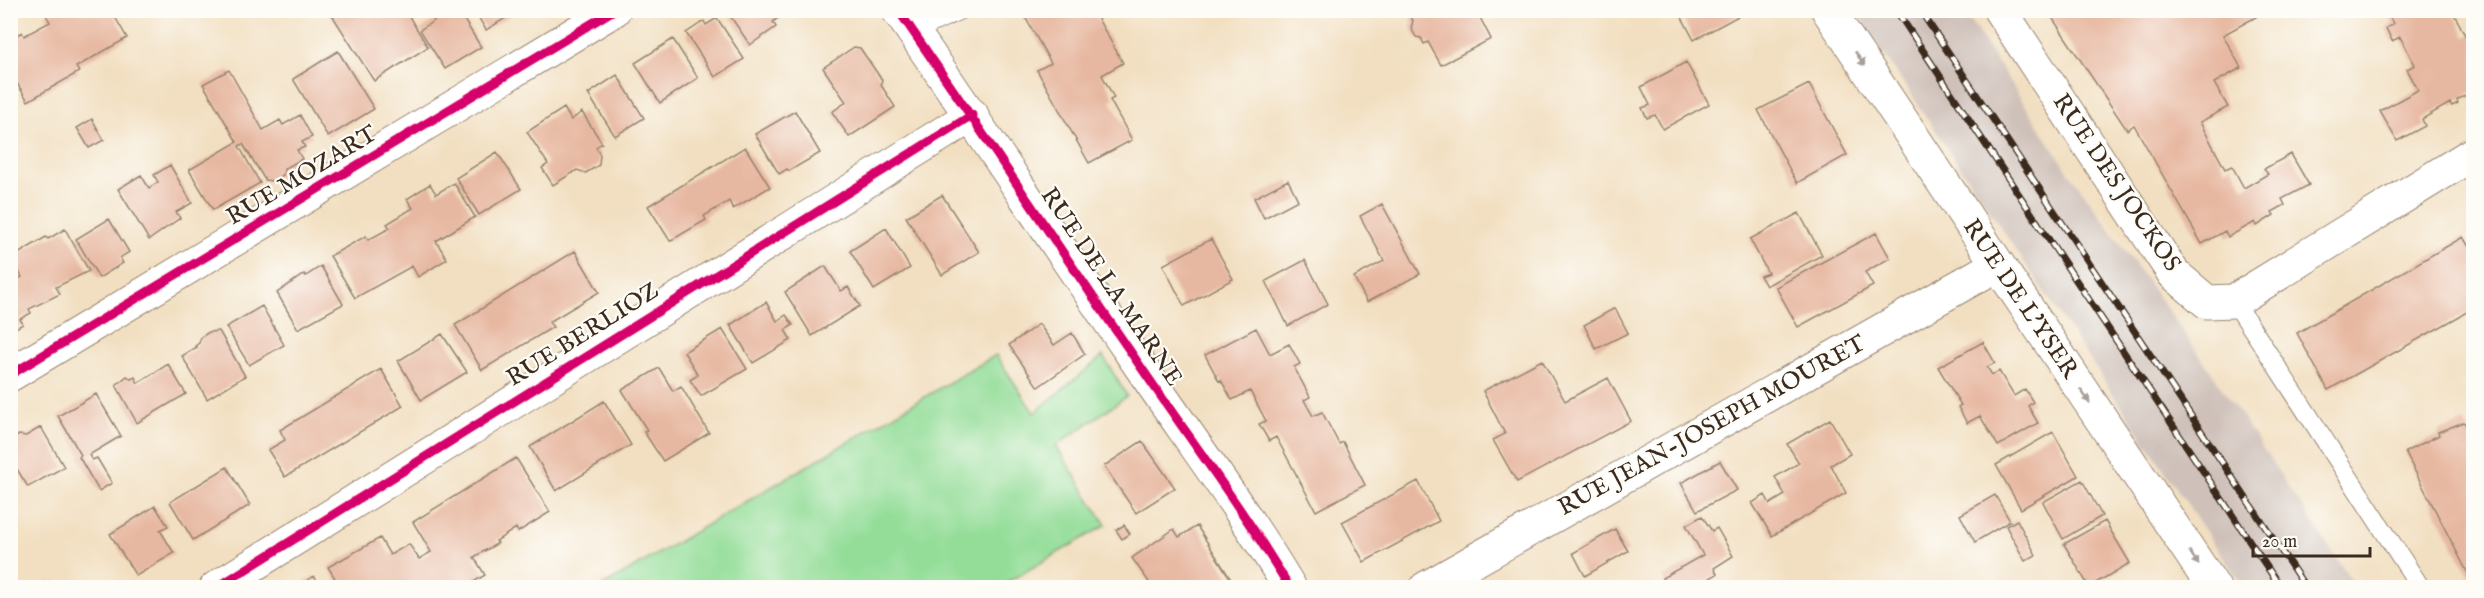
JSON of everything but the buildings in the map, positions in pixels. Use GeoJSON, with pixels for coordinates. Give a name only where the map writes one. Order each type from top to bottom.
{"type":"FeatureCollection","features":[{"type":"Feature","properties":{"kind":"street","name":"RUE MOZART"},"geometry":{"type":"LineString","coordinates":[[10,375],[614,10]]}},
{"type":"Feature","properties":{"kind":"street","name":"RUE DE L'YSER"},"geometry":{"type":"LineString","coordinates":[[1828,10],[2214,588]]}},
{"type":"Feature","properties":{"kind":"street","name":"RUE DES JOCKOS"},"geometry":{"type":"LineString","coordinates":[[2000,10],[2174,274],[2207,302],[2234,301]]}},
{"type":"Feature","properties":{"kind":"street","name":"RUE DE LA MARNE"},"geometry":{"type":"LineString","coordinates":[[905,21],[972,115],[1131,353],[1254,528],[1290,588]]}},
{"type":"Feature","properties":{"kind":"street","name":"RUE BERLIOZ"},"geometry":{"type":"LineString","coordinates":[[216,588],[972,115]]}},
{"type":"Feature","properties":{"kind":"street"},"geometry":{"type":"LineString","coordinates":[[2234,301],[2474,153]]}},
{"type":"Feature","properties":{"kind":"street","name":"RUE JEAN-JOSEPH MOURET"},"geometry":{"type":"LineString","coordinates":[[1426,588],[1997,265]]}},
{"type":"Feature","properties":{"kind":"lane"},"geometry":{"type":"LineString","coordinates":[[905,21],[960,10]]}},
{"type":"Feature","properties":{"kind":"lane"},"geometry":{"type":"LineString","coordinates":[[2234,301],[2421,588]]}},
{"type":"Feature","properties":{"kind":"shaded area"},"geometry":{"type":"Polygon","coordinates":[[[1855,11],[1964,11],[2064,165],[2197,351],[2356,587],[2243,587],[1855,11]]]}},
{"type":"Feature","properties":{"kind":"green space"},"geometry":{"type":"Polygon","coordinates":[[[996,355],[1034,413],[1103,356],[1127,396],[1056,446],[1106,525],[999,587],[601,587],[996,355]]]}},
{"type":"Feature","properties":{"kind":"railway"},"geometry":{"type":"LineString","coordinates":[[1896,10],[2281,588]]}},
{"type":"Feature","properties":{"kind":"railway"},"geometry":{"type":"LineString","coordinates":[[1920,10],[2306,588]]}},
{"type":"Feature","properties":{"kind":"cycle path"},"geometry":{"type":"LineString","coordinates":[[10,375],[614,10]]}},
{"type":"Feature","properties":{"kind":"cycle path"},"geometry":{"type":"LineString","coordinates":[[898,10],[1232,498],[1290,588]]}},
{"type":"Feature","properties":{"kind":"cycle path"},"geometry":{"type":"LineString","coordinates":[[216,588],[972,115]]}}]}
